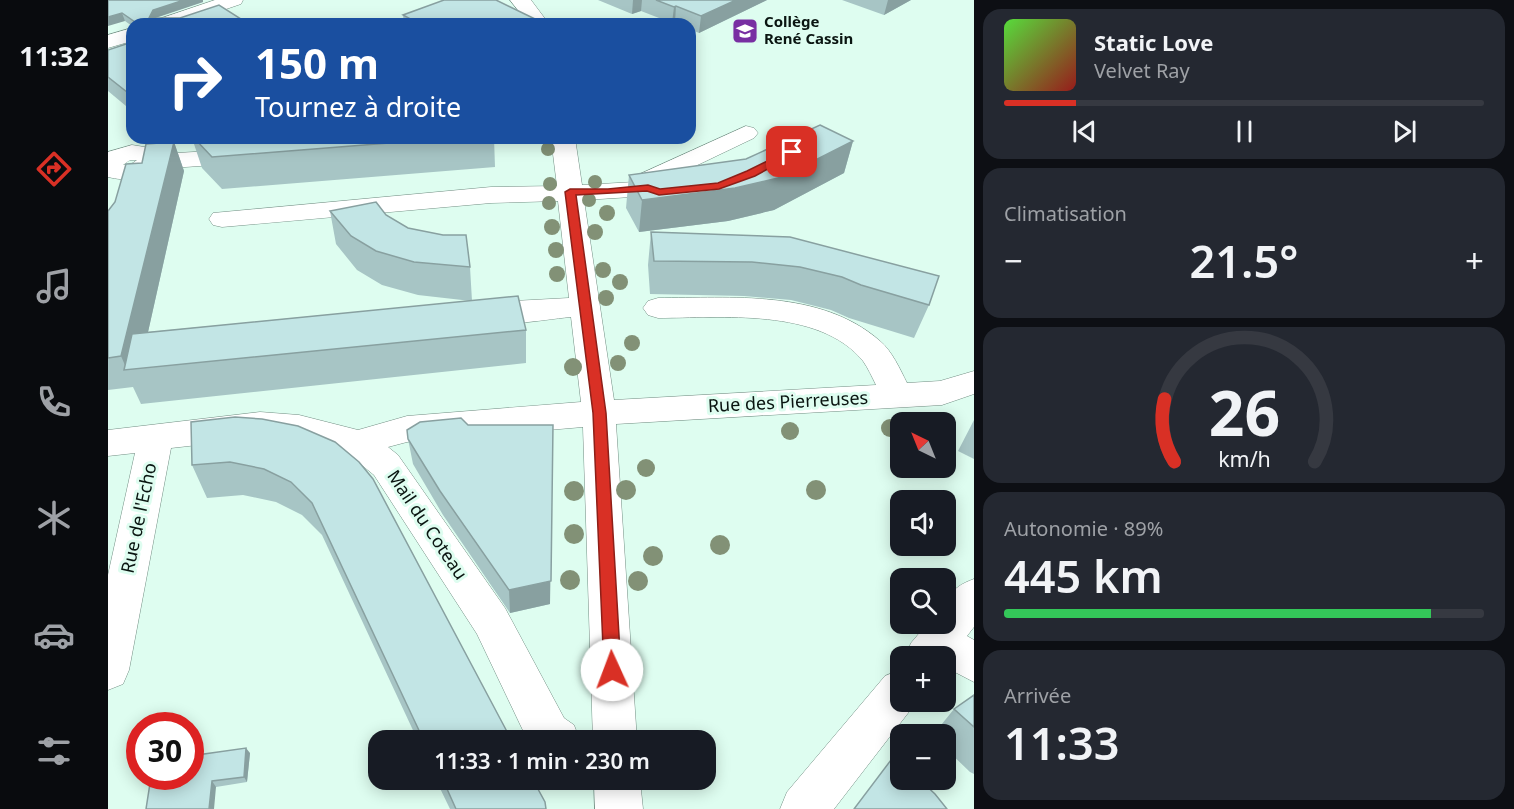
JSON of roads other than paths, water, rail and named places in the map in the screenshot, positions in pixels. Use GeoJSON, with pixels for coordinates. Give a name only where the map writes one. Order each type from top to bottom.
{"type":"FeatureCollection","features":[{"type":"Feature","properties":{"kind":"street"},"geometry":{"type":"LineString","coordinates":[[181,18],[234,0]]}},
{"type":"Feature","properties":{"kind":"street"},"geometry":{"type":"LineString","coordinates":[[519,0],[535,18]]}},
{"type":"Feature","properties":{"kind":"street"},"geometry":{"type":"LineString","coordinates":[[108,42],[126,36]]}},
{"type":"Feature","properties":{"kind":"street"},"geometry":{"type":"LineString","coordinates":[[648,188],[649,177],[746,133]]}},
{"type":"Feature","properties":{"kind":"street"},"geometry":{"type":"LineString","coordinates":[[564,144],[599,413],[614,730]]}},
{"type":"Feature","properties":{"kind":"street"},"geometry":{"type":"LineString","coordinates":[[119,199],[121,161],[263,154]]}},
{"type":"Feature","properties":{"kind":"street"},"geometry":{"type":"LineString","coordinates":[[222,219],[491,195],[608,192],[648,188],[659,192],[689,189]]}},
{"type":"Feature","properties":{"kind":"street"},"geometry":{"type":"LineString","coordinates":[[453,313],[507,313],[586,306]]}},
{"type":"Feature","properties":{"kind":"street"},"geometry":{"type":"LineString","coordinates":[[658,308],[763,309],[826,322],[852,333],[872,350],[897,395]]}},
{"type":"Feature","properties":{"kind":"street","name":"Rue des Pierreuses"},"geometry":{"type":"LineString","coordinates":[[358,443],[407,429],[599,413],[942,393],[974,382]]}},
{"type":"Feature","properties":{"kind":"street","name":"Mail du Coteau"},"geometry":{"type":"LineString","coordinates":[[108,443],[260,425],[299,428],[358,443],[386,465],[491,621],[546,730]]}},
{"type":"Feature","properties":{"kind":"street","name":"Rue de l'Echo"},"geometry":{"type":"LineString","coordinates":[[108,670],[156,437]]}},
{"type":"Feature","properties":{"kind":"street"},"geometry":{"type":"LineString","coordinates":[[934,646],[974,596]]}},
{"type":"Feature","properties":{"kind":"street"},"geometry":{"type":"LineString","coordinates":[[956,656],[974,662]]}},
{"type":"Feature","properties":{"kind":"street"},"geometry":{"type":"LineString","coordinates":[[804,809],[890,702]]}},
{"type":"Feature","properties":{"kind":"street"},"geometry":{"type":"LineString","coordinates":[[618,790],[619,809]]}},
{"type":"Feature","properties":{"kind":"place","name":"Collège René Cassin"},"geometry":{"type":"Point","coordinates":[745,31]}}]}
